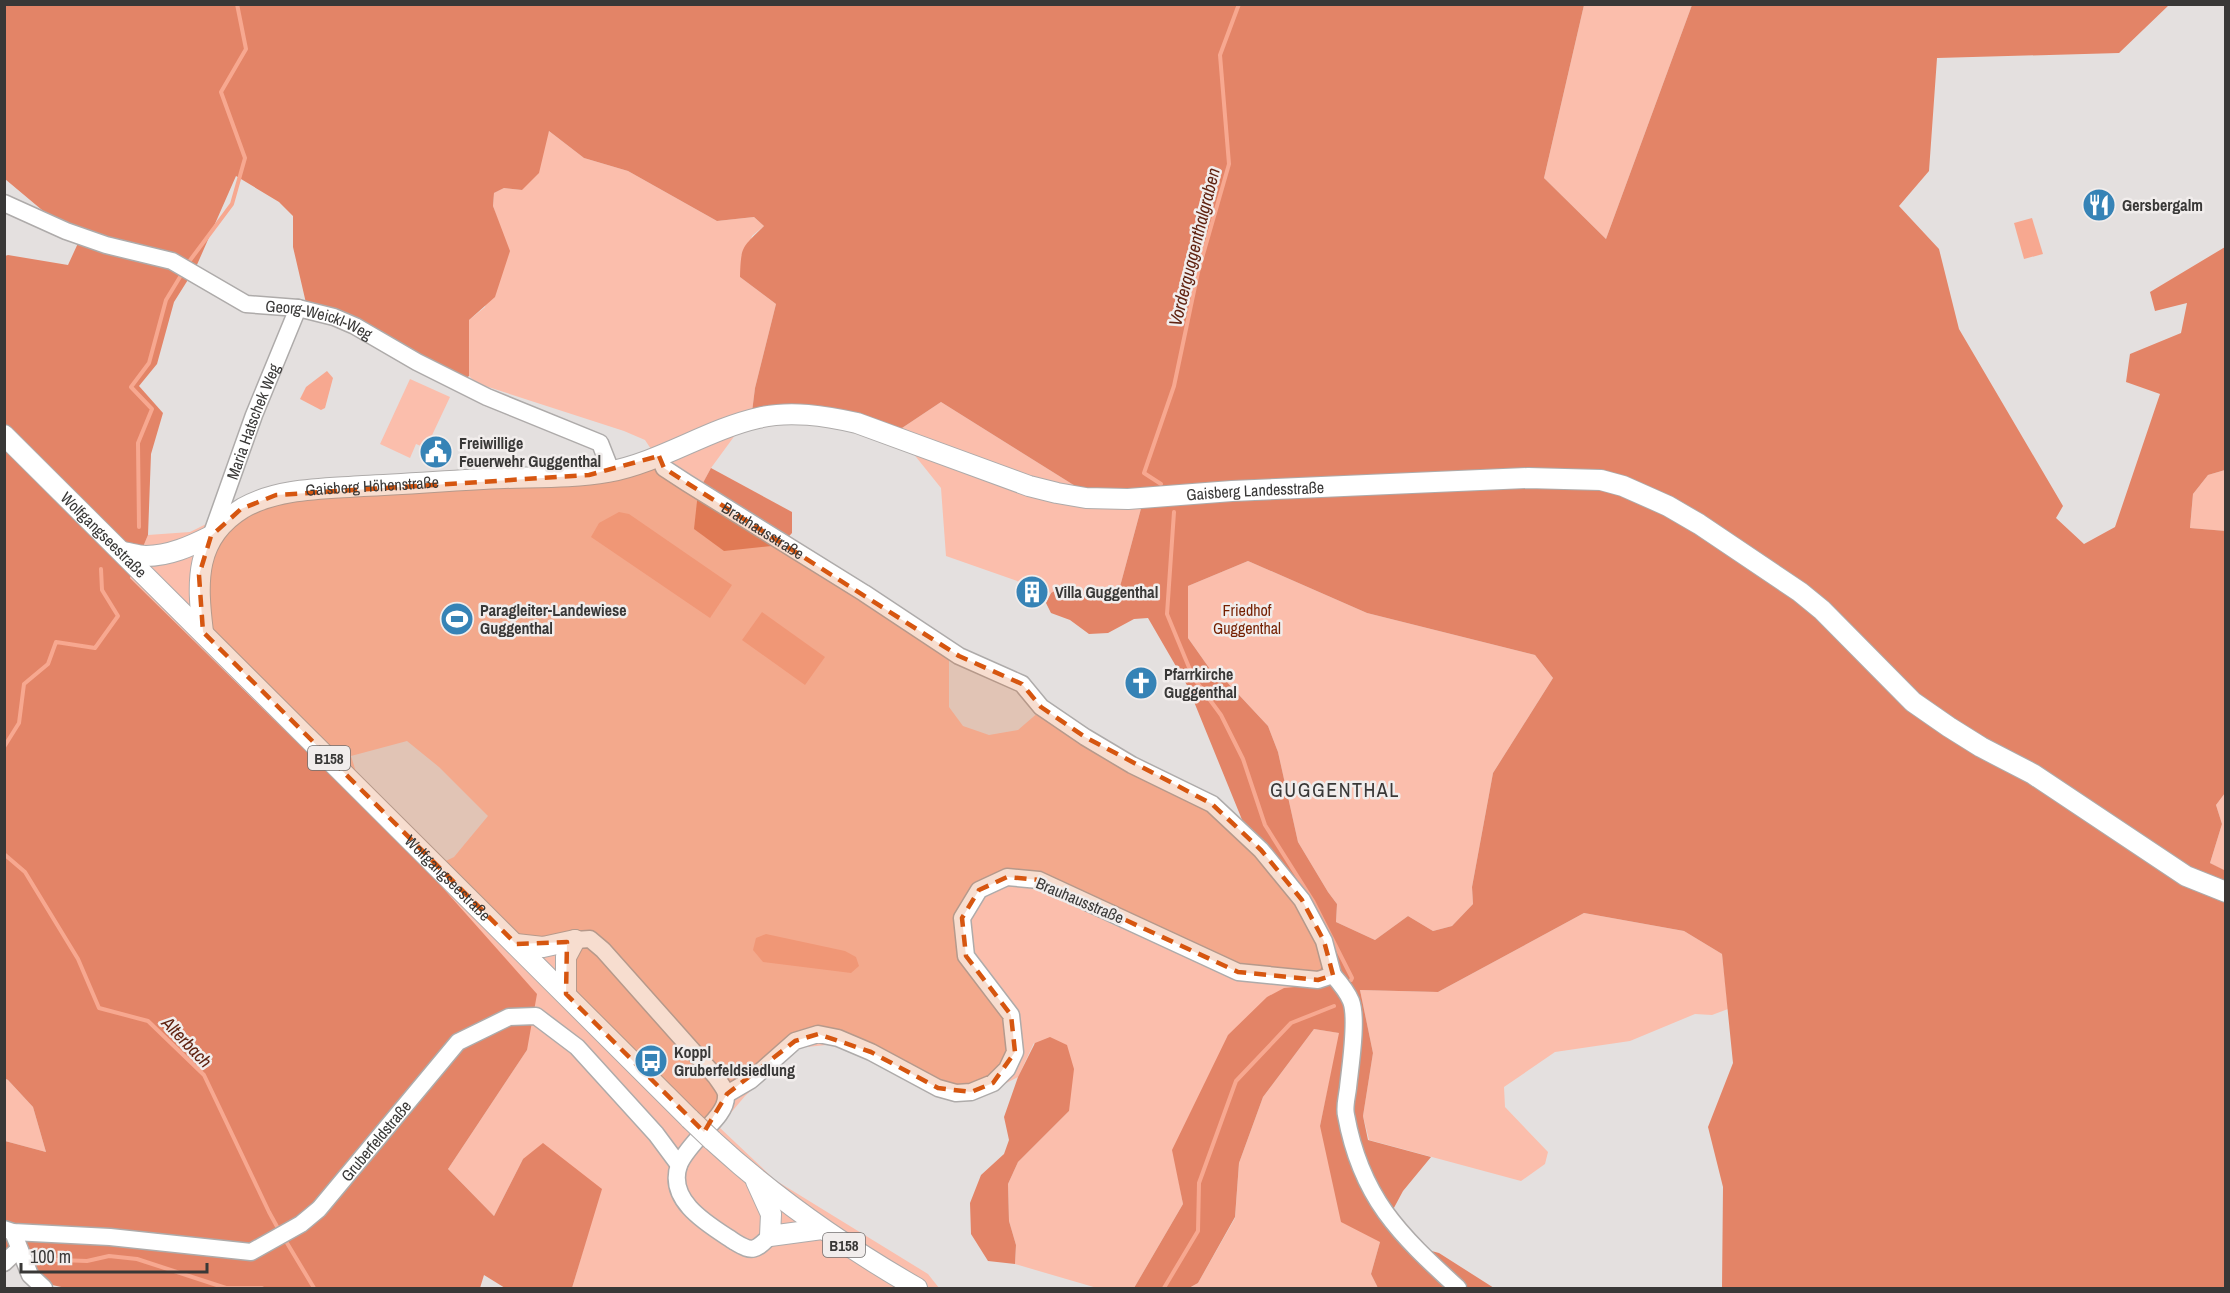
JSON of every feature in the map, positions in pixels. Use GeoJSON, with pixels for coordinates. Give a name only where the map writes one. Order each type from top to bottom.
{"type":"FeatureCollection","features":[{"type":"Feature","properties":{"kind":"main road","name":"Gaisberg Höhenstraße"},"geometry":{"type":"LineString","coordinates":[[202,632],[199,574],[202,558],[211,536],[241,509],[276,495],[341,488],[562,477],[611,471],[659,456],[759,418],[792,414],[831,417],[857,423],[917,446]]}},
{"type":"Feature","properties":{"kind":"main road","name":"Wolfgangseestraße"},"geometry":{"type":"LineString","coordinates":[[4,435],[712,1140],[755,1179],[822,1229],[855,1252],[917,1288]]}},
{"type":"Feature","properties":{"kind":"main road","name":"Gaisberg Landesstraße"},"geometry":{"type":"LineString","coordinates":[[917,446],[1029,486],[1057,493],[1105,499],[1528,478],[1601,480],[1623,486],[1668,506],[1728,542],[1800,592],[1822,610],[1905,694],[1932,716],[1981,747],[2033,774],[2187,876],[2226,892]]}},
{"type":"Feature","properties":{"kind":"main road"},"geometry":{"type":"LineString","coordinates":[[122,552],[146,556],[171,552],[187,548],[211,536]]}},
{"type":"Feature","properties":{"kind":"main road"},"geometry":{"type":"LineString","coordinates":[[516,944],[543,946],[574,940]]}},
{"type":"Feature","properties":{"kind":"main road"},"geometry":{"type":"LineString","coordinates":[[566,994],[566,957],[574,940]]}},
{"type":"Feature","properties":{"kind":"main road"},"geometry":{"type":"LineString","coordinates":[[755,1179],[771,1214],[770,1236],[822,1229]]}},
{"type":"Feature","properties":{"kind":"street","name":"Georg-Weickl-Weg"},"geometry":{"type":"LineString","coordinates":[[4,202],[66,231],[106,245],[172,261],[246,304],[298,308],[334,317],[355,326],[417,362],[487,397],[600,443],[611,471]]}},
{"type":"Feature","properties":{"kind":"street","name":"Maria Hatschek Weg"},"geometry":{"type":"LineString","coordinates":[[211,536],[254,415],[298,308]]}},
{"type":"Feature","properties":{"kind":"street","name":"Brauhausstraße"},"geometry":{"type":"LineString","coordinates":[[659,456],[664,468],[864,593],[959,656],[1022,684],[1041,707],[1085,737],[1132,765],[1212,804],[1261,850],[1302,900],[1324,941],[1333,975],[1345,989],[1352,1003],[1353,1040],[1345,1113],[1360,1169],[1384,1214],[1408,1242],[1458,1288]]}},
{"type":"Feature","properties":{"kind":"street","name":"Brauhausstraße"},"geometry":{"type":"LineString","coordinates":[[727,1094],[751,1080],[795,1041],[818,1034],[838,1038],[871,1052],[938,1088],[956,1093],[971,1092],[993,1083],[1007,1069],[1015,1052],[1011,1015],[966,956],[962,918],[979,890],[1007,877],[1039,880],[1238,972],[1318,980],[1333,975]]}},
{"type":"Feature","properties":{"kind":"street"},"geometry":{"type":"LineString","coordinates":[[574,940],[590,939],[603,950],[716,1077],[727,1094],[726,1101],[716,1118],[693,1144],[679,1165],[678,1182],[681,1194],[694,1213],[702,1220],[743,1246],[752,1250],[759,1247],[770,1236]]}},
{"type":"Feature","properties":{"kind":"street","name":"Gruberfeldstraße"},"geometry":{"type":"LineString","coordinates":[[9,1231],[110,1237],[251,1252],[301,1224],[319,1209],[458,1042],[509,1017],[536,1016],[577,1047],[656,1134],[679,1165]]}},
{"type":"Feature","properties":{"kind":"street"},"geometry":{"type":"LineString","coordinates":[[9,1231],[30,1275],[44,1288]]}},
{"type":"Feature","properties":{"kind":"street"},"geometry":{"type":"LineString","coordinates":[[4,1263],[19,1249]]}},
{"type":"Feature","properties":{"kind":"highlighted area"},"geometry":{"type":"Polygon","coordinates":[[[659,456],[664,468],[959,656],[1022,684],[1041,707],[1085,737],[1212,804],[1261,850],[1302,900],[1324,941],[1333,975],[1318,980],[1238,972],[1039,880],[1007,877],[979,890],[962,918],[966,956],[1011,1015],[1015,1052],[993,1083],[971,1092],[938,1088],[871,1052],[818,1034],[795,1041],[727,1094],[704,1132],[566,994],[567,942],[516,944],[203,632],[199,575],[211,536],[241,509],[276,495],[589,475],[659,456]]]}},
{"type":"Feature","properties":{"kind":"green space"},"geometry":{"type":"Polygon","coordinates":[[[1584,5],[1692,5],[1606,239],[1544,178],[1584,5]]]}},
{"type":"Feature","properties":{"kind":"green space"},"geometry":{"type":"Polygon","coordinates":[[[549,131],[584,158],[628,171],[717,221],[754,217],[764,226],[752,236],[740,277],[776,304],[755,388],[752,412],[711,468],[698,492],[949,655],[949,707],[963,726],[989,735],[1018,730],[1040,711],[1247,832],[1330,937],[1317,985],[1173,1150],[1183,1204],[1134,1288],[1097,1288],[1015,1264],[1016,1245],[1009,1221],[1008,1184],[1018,1162],[1069,1111],[1034,1043],[1018,1077],[975,1099],[928,1091],[836,1044],[797,1048],[745,1096],[719,1127],[775,1180],[928,1274],[939,1288],[572,1288],[601,1189],[523,1159],[494,1216],[448,1169],[527,1050],[427,870],[454,857],[488,816],[439,767],[407,741],[351,756],[369,813],[130,578],[148,535],[190,532],[273,491],[592,465],[653,452],[645,440],[624,431],[476,383],[469,376],[469,320],[485,307],[500,227],[493,206],[494,193],[504,188],[522,190],[549,131]]]}},
{"type":"Feature","properties":{"kind":"green space"},"geometry":{"type":"Polygon","coordinates":[[[410,379],[450,397],[426,448],[416,444],[410,458],[380,444],[410,379]]]}},
{"type":"Feature","properties":{"kind":"green space"},"geometry":{"type":"Polygon","coordinates":[[[941,402],[1088,494],[1146,490],[1118,594],[1105,599],[1059,589],[1051,593],[946,556],[941,488],[896,432],[941,402]]]}},
{"type":"Feature","properties":{"kind":"green space"},"geometry":{"type":"Polygon","coordinates":[[[2225,470],[2225,531],[2190,528],[2193,494],[2208,475],[2225,470]]]}},
{"type":"Feature","properties":{"kind":"green space","name":"Friedhof Guggenthal"},"geometry":{"type":"Polygon","coordinates":[[[1248,561],[1367,613],[1535,655],[1553,678],[1493,773],[1472,887],[1473,904],[1452,926],[1433,931],[1408,916],[1375,940],[1336,922],[1337,904],[1298,842],[1278,752],[1268,726],[1225,680],[1212,672],[1188,638],[1188,586],[1248,561]]]}},
{"type":"Feature","properties":{"kind":"green space"},"geometry":{"type":"Polygon","coordinates":[[[2225,793],[2225,871],[2210,863],[2222,824],[2216,805],[2225,793]]]}},
{"type":"Feature","properties":{"kind":"green space"},"geometry":{"type":"Polygon","coordinates":[[[1584,913],[1684,931],[1722,954],[1728,1009],[1712,1015],[1695,1014],[1630,1041],[1555,1052],[1504,1087],[1505,1107],[1548,1152],[1545,1164],[1521,1181],[1369,1140],[1363,1116],[1373,1053],[1360,990],[1438,992],[1584,913]]]}},
{"type":"Feature","properties":{"kind":"green space"},"geometry":{"type":"Polygon","coordinates":[[[1314,1029],[1340,1033],[1320,1126],[1380,1242],[1371,1274],[1378,1288],[1189,1288],[1198,1283],[1235,1218],[1239,1163],[1263,1097],[1314,1029]]]}},
{"type":"Feature","properties":{"kind":"green space"},"geometry":{"type":"Polygon","coordinates":[[[4,1078],[33,1107],[46,1152],[5,1141],[4,1078]]]}},
{"type":"Feature","properties":{"kind":"shaded area"},"geometry":{"type":"Polygon","coordinates":[[[5,5],[1584,5],[1544,178],[1606,239],[1692,5],[2169,5],[2119,53],[1937,58],[1929,171],[1899,206],[1939,249],[1959,329],[2063,506],[2056,518],[2084,544],[2115,527],[2160,394],[2126,382],[2130,354],[2181,333],[2187,303],[2155,311],[2150,292],[2225,247],[2225,470],[2208,475],[2193,494],[2190,528],[2226,531],[2225,793],[2216,805],[2222,824],[2210,863],[2226,871],[2225,1288],[1722,1288],[1723,1187],[1708,1127],[1733,1063],[1722,954],[1684,931],[1584,913],[1438,992],[1360,990],[1373,1053],[1363,1116],[1368,1140],[1431,1157],[1403,1191],[1389,1217],[1417,1247],[1439,1253],[1494,1288],[1378,1288],[1371,1274],[1380,1242],[1341,1222],[1320,1126],[1339,1033],[1314,1029],[1263,1097],[1239,1163],[1235,1217],[1198,1283],[1189,1288],[1134,1288],[1183,1204],[1172,1150],[1228,1035],[1267,997],[1284,988],[1316,985],[1330,937],[1247,832],[1188,687],[1148,618],[1134,619],[1108,633],[1089,634],[1070,620],[1051,613],[1046,603],[1051,593],[1058,589],[1105,599],[1118,594],[1146,490],[1088,494],[941,402],[896,432],[752,412],[755,388],[776,304],[740,277],[740,267],[744,248],[764,226],[754,217],[717,221],[628,171],[584,158],[549,131],[539,173],[522,190],[504,188],[494,193],[493,206],[510,251],[495,297],[469,320],[469,376],[458,385],[306,303],[293,247],[293,216],[279,202],[236,176],[196,267],[174,302],[157,364],[139,386],[163,413],[151,454],[148,535],[130,578],[427,870],[537,994],[527,1050],[448,1169],[494,1216],[523,1159],[543,1143],[602,1189],[572,1288],[505,1288],[484,1275],[480,1288],[66,1288],[52,1285],[11,1250],[5,1256],[5,1141],[46,1152],[33,1107],[4,1078],[5,256],[68,265],[79,241],[5,179],[5,5]],[[1248,561],[1188,586],[1188,638],[1212,672],[1225,680],[1268,726],[1278,752],[1298,842],[1337,904],[1336,922],[1375,940],[1408,916],[1433,931],[1452,926],[1473,904],[1472,887],[1493,773],[1553,678],[1535,655],[1367,613],[1248,561]]]}},
{"type":"Feature","properties":{"kind":"shaded area"},"geometry":{"type":"Polygon","coordinates":[[[2032,218],[2043,254],[2024,259],[2014,223],[2032,218]]]}},
{"type":"Feature","properties":{"kind":"shaded area"},"geometry":{"type":"Polygon","coordinates":[[[327,371],[333,378],[325,408],[321,410],[300,399],[306,387],[327,371]]]}},
{"type":"Feature","properties":{"kind":"shaded area"},"geometry":{"type":"Polygon","coordinates":[[[711,468],[792,512],[792,533],[781,545],[724,551],[694,529],[698,492],[711,468]]]}},
{"type":"Feature","properties":{"kind":"shaded area"},"geometry":{"type":"Polygon","coordinates":[[[619,512],[629,514],[732,585],[710,618],[591,537],[599,523],[619,512]]]}},
{"type":"Feature","properties":{"kind":"shaded area"},"geometry":{"type":"Polygon","coordinates":[[[762,612],[825,657],[805,685],[742,640],[762,612]]]}},
{"type":"Feature","properties":{"kind":"shaded area"},"geometry":{"type":"Polygon","coordinates":[[[766,934],[845,951],[856,957],[859,966],[851,973],[763,962],[753,950],[756,938],[766,934]]]}},
{"type":"Feature","properties":{"kind":"shaded area"},"geometry":{"type":"Polygon","coordinates":[[[1050,1037],[1067,1045],[1074,1069],[1069,1111],[1018,1162],[1008,1184],[1009,1221],[1016,1245],[1015,1264],[988,1261],[971,1234],[970,1203],[981,1175],[1004,1154],[1009,1140],[1004,1117],[1018,1077],[1035,1043],[1050,1037]]]}},
{"type":"Feature","properties":{"kind":"waterway"},"geometry":{"type":"LineString","coordinates":[[188,263],[232,204],[245,158],[221,92],[246,49],[237,4]]}},
{"type":"Feature","properties":{"kind":"waterway","name":"Vorderguggenthalgraben"},"geometry":{"type":"LineString","coordinates":[[1161,484],[1144,473],[1174,386],[1198,272],[1229,164],[1220,55],[1239,4]]}},
{"type":"Feature","properties":{"kind":"waterway"},"geometry":{"type":"LineString","coordinates":[[139,527],[138,443],[152,409],[131,387],[149,363],[166,300],[183,272]]}},
{"type":"Feature","properties":{"kind":"waterway","name":"Vorderguggenthalgraben"},"geometry":{"type":"LineString","coordinates":[[1174,512],[1167,614],[1193,677],[1221,715],[1243,759],[1265,825],[1313,901],[1351,980]]}},
{"type":"Feature","properties":{"kind":"waterway"},"geometry":{"type":"LineString","coordinates":[[4,747],[19,723],[24,684],[48,664],[56,642],[95,648],[118,616],[102,590],[101,569]]}},
{"type":"Feature","properties":{"kind":"waterway","name":"Alterbach"},"geometry":{"type":"LineString","coordinates":[[4,854],[25,872],[78,959],[99,1008],[148,1021],[204,1075],[280,1232]]}},
{"type":"Feature","properties":{"kind":"waterway","name":"Vorderguggenthalgraben"},"geometry":{"type":"LineString","coordinates":[[1164,1288],[1198,1231],[1199,1183],[1236,1081],[1291,1023],[1334,1006]]}},
{"type":"Feature","properties":{"kind":"waterway","name":"Alterbach"},"geometry":{"type":"LineString","coordinates":[[284,1238],[314,1288]]}},
{"type":"Feature","properties":{"kind":"waterway"},"geometry":{"type":"LineString","coordinates":[[30,1259],[87,1261],[109,1256],[137,1259],[226,1288],[262,1288]]}},
{"type":"Feature","properties":{"kind":"place","name":"Gersbergalm"},"geometry":{"type":"Point","coordinates":[2099,205]}},
{"type":"Feature","properties":{"kind":"place","name":"Freiwillige Feuerwehr Guggenthal"},"geometry":{"type":"Point","coordinates":[436,452]}},
{"type":"Feature","properties":{"kind":"place","name":"Villa Guggenthal"},"geometry":{"type":"Point","coordinates":[1032,592]}},
{"type":"Feature","properties":{"kind":"place","name":"Paragleiter-Landewiese Guggenthal"},"geometry":{"type":"Point","coordinates":[457,619]}},
{"type":"Feature","properties":{"kind":"place","name":"Pfarrkirche Guggenthal"},"geometry":{"type":"Point","coordinates":[1141,683]}},
{"type":"Feature","properties":{"kind":"place","name":"Koppl Gruberfeldsiedlung"},"geometry":{"type":"Point","coordinates":[651,1061]}},
{"type":"Feature","properties":{"kind":"district","name":"GUGGENTHAL"},"geometry":{"type":"Point","coordinates":[1335,789]}}]}
